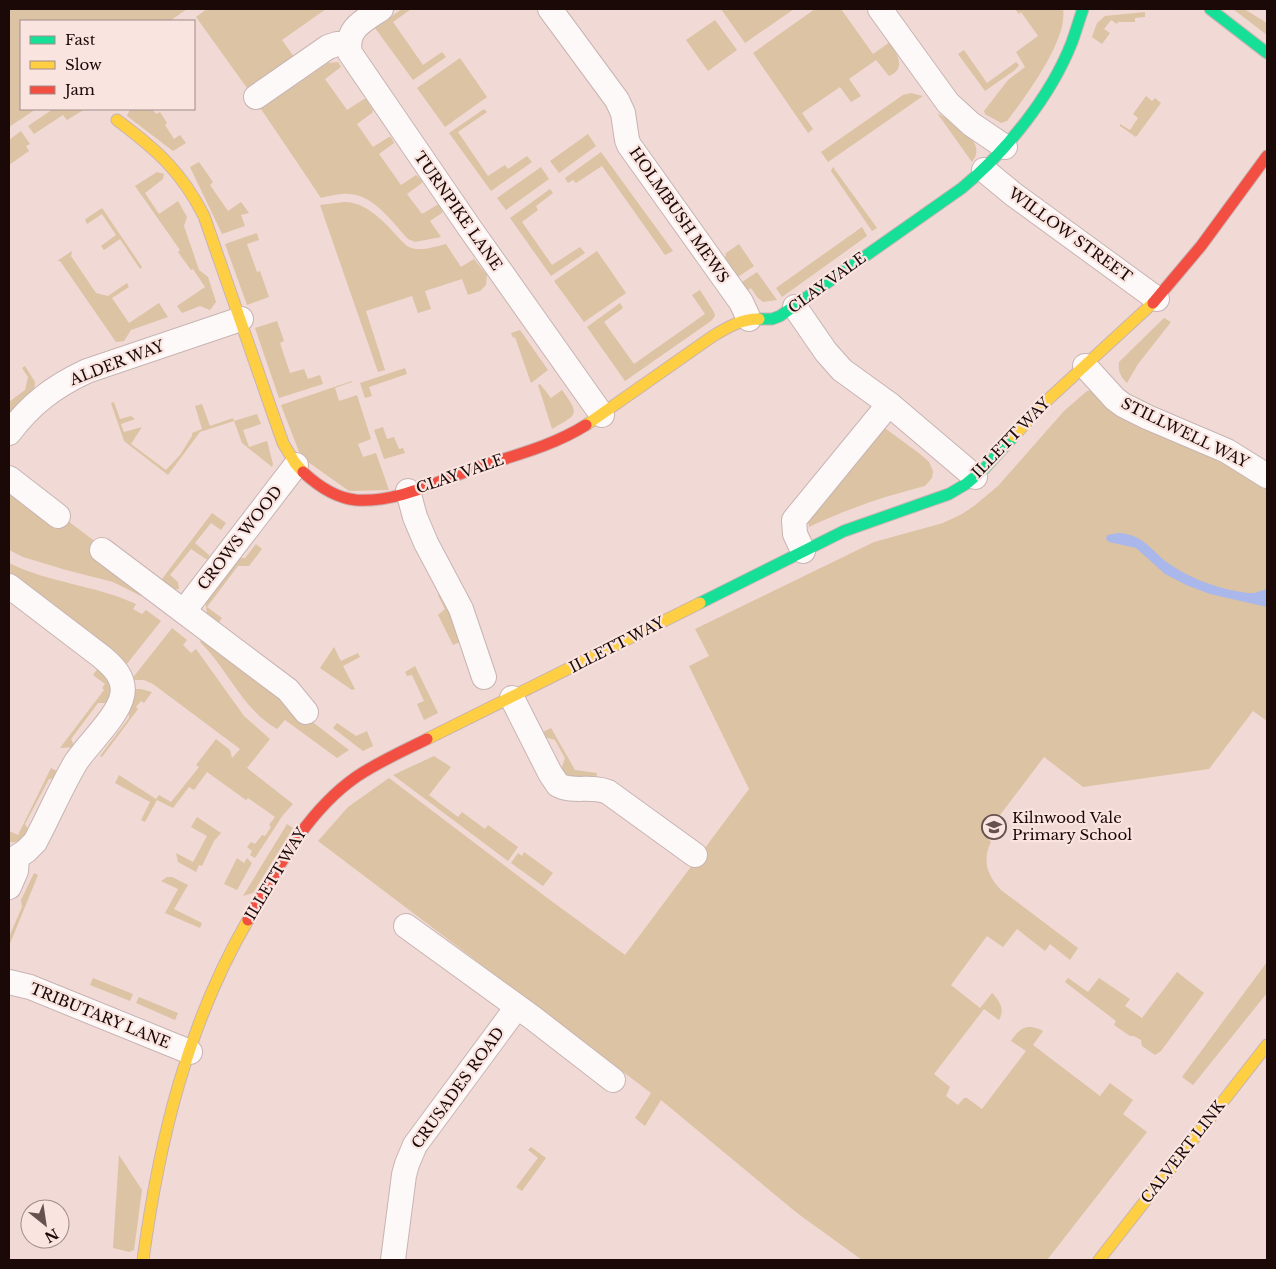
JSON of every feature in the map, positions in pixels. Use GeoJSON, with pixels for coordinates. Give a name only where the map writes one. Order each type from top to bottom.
{"type":"FeatureCollection","features":[{"type":"Feature","properties":{"kind":"street"},"geometry":{"type":"LineString","coordinates":[[256,97],[328,47],[337,44],[348,45],[354,28],[381,9]]}},
{"type":"Feature","properties":{"kind":"street","name":"HOLMBUSH MEWS"},"geometry":{"type":"LineString","coordinates":[[550,9],[617,100],[623,113],[627,140],[741,302],[748,319]]}},
{"type":"Feature","properties":{"kind":"street"},"geometry":{"type":"LineString","coordinates":[[880,9],[948,103],[971,124],[1005,147]]}},
{"type":"Feature","properties":{"kind":"street","name":"CLAY VALE"},"geometry":{"type":"LineString","coordinates":[[117,120],[160,152],[189,187],[204,216],[283,443],[296,465],[322,487],[340,497],[357,500],[376,500],[556,441],[577,431],[602,415],[726,328],[748,319],[772,319],[795,307],[824,284],[962,188],[984,170],[1029,117],[1051,84],[1072,44],[1083,9]]}},
{"type":"Feature","properties":{"kind":"street"},"geometry":{"type":"LineString","coordinates":[[1210,9],[1267,53]]}},
{"type":"Feature","properties":{"kind":"street","name":"TURNPIKE LANE"},"geometry":{"type":"LineString","coordinates":[[348,45],[350,53],[361,70],[602,415]]}},
{"type":"Feature","properties":{"kind":"street","name":"ILLETT WAY"},"geometry":{"type":"LineString","coordinates":[[142,1260],[165,1136],[206,1003],[232,948],[296,840],[321,806],[337,790],[360,774],[803,550],[844,532],[942,497],[957,489],[984,469],[1042,404],[1122,333],[1157,299],[1202,246],[1267,156]]}},
{"type":"Feature","properties":{"kind":"street","name":"WILLOW STREET"},"geometry":{"type":"LineString","coordinates":[[984,170],[1012,194],[1157,299]]}},
{"type":"Feature","properties":{"kind":"street"},"geometry":{"type":"LineString","coordinates":[[795,307],[837,364],[857,382],[888,404],[974,477]]}},
{"type":"Feature","properties":{"kind":"street","name":"ALDER WAY"},"geometry":{"type":"LineString","coordinates":[[9,433],[26,411],[39,399],[70,379],[87,371],[241,319]]}},
{"type":"Feature","properties":{"kind":"street","name":"STILLWELL WAY"},"geometry":{"type":"LineString","coordinates":[[1085,366],[1123,405],[1227,451],[1267,476]]}},
{"type":"Feature","properties":{"kind":"street"},"geometry":{"type":"LineString","coordinates":[[803,550],[795,534],[794,520],[888,404]]}},
{"type":"Feature","properties":{"kind":"street","name":"CROWS WOOD"},"geometry":{"type":"LineString","coordinates":[[184,611],[296,465]]}},
{"type":"Feature","properties":{"kind":"street"},"geometry":{"type":"LineString","coordinates":[[9,478],[58,516]]}},
{"type":"Feature","properties":{"kind":"street","name":"CLAY VALE"},"geometry":{"type":"LineString","coordinates":[[408,491],[415,517],[426,543],[461,609],[484,677]]}},
{"type":"Feature","properties":{"kind":"street"},"geometry":{"type":"LineString","coordinates":[[102,550],[288,690],[306,712]]}},
{"type":"Feature","properties":{"kind":"street"},"geometry":{"type":"LineString","coordinates":[[9,586],[113,667],[120,676],[123,695],[117,708],[76,763],[35,842],[26,851],[13,857],[16,871],[9,887]]}},
{"type":"Feature","properties":{"kind":"street"},"geometry":{"type":"LineString","coordinates":[[512,698],[558,785],[570,788],[600,789],[608,792],[695,854]]}},
{"type":"Feature","properties":{"kind":"street"},"geometry":{"type":"LineString","coordinates":[[406,926],[613,1080]]}},
{"type":"Feature","properties":{"kind":"street","name":"TRIBUTARY LANE"},"geometry":{"type":"LineString","coordinates":[[9,982],[30,987],[190,1052]]}},
{"type":"Feature","properties":{"kind":"street","name":"CRUSADES ROAD"},"geometry":{"type":"LineString","coordinates":[[393,1260],[404,1175],[415,1145],[517,1007]]}},
{"type":"Feature","properties":{"kind":"street","name":"CALVERT LINK"},"geometry":{"type":"LineString","coordinates":[[1100,1260],[1267,1045]]}},
{"type":"Feature","properties":{"kind":"shaded area"},"geometry":{"type":"Polygon","coordinates":[[[9,9],[187,9],[171,20],[20,20],[20,110],[34,110],[9,127],[9,9]]]}},
{"type":"Feature","properties":{"kind":"shaded area"},"geometry":{"type":"Polygon","coordinates":[[[207,9],[326,9],[282,40],[294,57],[250,88],[264,107],[328,63],[338,62],[341,67],[325,79],[347,110],[366,99],[373,110],[372,113],[357,124],[373,147],[391,137],[394,143],[379,154],[401,185],[416,175],[422,180],[422,183],[407,194],[422,214],[440,205],[443,209],[442,213],[430,221],[441,237],[415,242],[408,239],[382,210],[367,199],[358,196],[342,194],[321,198],[247,88],[196,17],[207,9]]]}},
{"type":"Feature","properties":{"kind":"shaded area"},"geometry":{"type":"Polygon","coordinates":[[[402,9],[411,9],[393,22],[423,65],[442,52],[446,57],[413,80],[375,28],[402,9]]]}},
{"type":"Feature","properties":{"kind":"shaded area"},"geometry":{"type":"Polygon","coordinates":[[[721,9],[794,9],[745,43],[721,9]]]}},
{"type":"Feature","properties":{"kind":"shaded area"},"geometry":{"type":"Polygon","coordinates":[[[815,9],[841,9],[873,54],[890,42],[898,56],[899,65],[898,69],[889,76],[876,60],[849,79],[861,96],[851,102],[840,87],[802,113],[813,129],[808,133],[753,53],[815,9]]]}},
{"type":"Feature","properties":{"kind":"shaded area"},"geometry":{"type":"Polygon","coordinates":[[[1015,9],[1063,9],[1063,21],[1053,50],[1045,65],[1007,121],[1001,123],[985,114],[984,111],[1008,80],[1025,67],[1016,52],[1038,36],[1021,12],[1019,14],[1015,9]]]}},
{"type":"Feature","properties":{"kind":"shaded area"},"geometry":{"type":"Polygon","coordinates":[[[1233,9],[1244,9],[1267,23],[1267,35],[1233,9]]]}},
{"type":"Feature","properties":{"kind":"shaded area"},"geometry":{"type":"Polygon","coordinates":[[[1145,12],[1145,17],[1135,18],[1135,22],[1118,22],[1117,24],[1111,20],[1104,29],[1110,33],[1102,44],[1092,37],[1097,23],[1105,16],[1145,12]]]}},
{"type":"Feature","properties":{"kind":"shaded area"},"geometry":{"type":"Polygon","coordinates":[[[715,20],[737,50],[708,71],[686,40],[715,20]]]}},
{"type":"Feature","properties":{"kind":"shaded area"},"geometry":{"type":"Polygon","coordinates":[[[964,50],[987,83],[1016,62],[1019,65],[1015,70],[985,91],[958,54],[964,50]]]}},
{"type":"Feature","properties":{"kind":"shaded area"},"geometry":{"type":"Polygon","coordinates":[[[460,58],[487,97],[445,127],[417,88],[460,58]]]}},
{"type":"Feature","properties":{"kind":"shaded area"},"geometry":{"type":"Polygon","coordinates":[[[911,93],[923,96],[828,162],[821,152],[903,95],[911,93]]]}},
{"type":"Feature","properties":{"kind":"shaded area"},"geometry":{"type":"Polygon","coordinates":[[[1146,96],[1152,101],[1155,98],[1161,103],[1136,137],[1120,126],[1120,124],[1130,130],[1138,118],[1133,114],[1146,96]]]}},
{"type":"Feature","properties":{"kind":"shaded area"},"geometry":{"type":"Polygon","coordinates":[[[484,109],[487,112],[458,132],[488,176],[505,165],[508,169],[527,156],[532,162],[491,191],[449,133],[484,109]]]}},
{"type":"Feature","properties":{"kind":"shaded area"},"geometry":{"type":"Polygon","coordinates":[[[52,110],[83,110],[67,120],[63,115],[34,134],[28,126],[52,110]]]}},
{"type":"Feature","properties":{"kind":"shaded area"},"geometry":{"type":"Polygon","coordinates":[[[130,110],[153,110],[156,114],[160,112],[167,123],[165,125],[174,139],[180,135],[186,143],[173,151],[127,116],[130,110]]]}},
{"type":"Feature","properties":{"kind":"shaded area"},"geometry":{"type":"Polygon","coordinates":[[[937,113],[959,127],[973,140],[976,154],[972,162],[937,113]]]}},
{"type":"Feature","properties":{"kind":"shaded area"},"geometry":{"type":"Polygon","coordinates":[[[21,131],[30,144],[26,146],[29,151],[9,165],[9,140],[21,131]]]}},
{"type":"Feature","properties":{"kind":"shaded area"},"geometry":{"type":"Polygon","coordinates":[[[588,134],[596,146],[559,173],[550,161],[588,134]]]}},
{"type":"Feature","properties":{"kind":"shaded area"},"geometry":{"type":"Polygon","coordinates":[[[601,152],[673,251],[665,255],[602,166],[576,183],[573,180],[568,183],[565,178],[601,152]]]}},
{"type":"Feature","properties":{"kind":"shaded area"},"geometry":{"type":"Polygon","coordinates":[[[199,162],[213,182],[210,185],[228,211],[241,202],[249,213],[241,215],[245,226],[222,234],[190,167],[199,162]]]}},
{"type":"Feature","properties":{"kind":"shaded area"},"geometry":{"type":"Polygon","coordinates":[[[541,167],[549,179],[506,210],[497,198],[541,167]]]}},
{"type":"Feature","properties":{"kind":"shaded area"},"geometry":{"type":"Polygon","coordinates":[[[833,167],[877,228],[872,231],[831,171],[833,167]]]}},
{"type":"Feature","properties":{"kind":"shaded area"},"geometry":{"type":"Polygon","coordinates":[[[157,172],[164,174],[163,179],[145,193],[159,214],[178,201],[187,217],[184,226],[199,270],[208,277],[216,302],[210,310],[200,306],[182,313],[177,306],[205,287],[178,252],[180,250],[135,186],[157,172]]]}},
{"type":"Feature","properties":{"kind":"shaded area"},"geometry":{"type":"Polygon","coordinates":[[[550,189],[553,193],[536,206],[538,210],[522,222],[552,265],[580,247],[585,253],[551,276],[510,218],[550,189]]]}},
{"type":"Feature","properties":{"kind":"shaded area"},"geometry":{"type":"Polygon","coordinates":[[[344,202],[363,206],[371,211],[407,246],[421,249],[446,244],[461,267],[474,259],[487,275],[486,285],[480,291],[468,295],[462,279],[425,291],[431,309],[418,313],[412,296],[366,311],[385,370],[378,372],[320,205],[344,202]]]}},
{"type":"Feature","properties":{"kind":"shaded area"},"geometry":{"type":"Polygon","coordinates":[[[102,208],[142,267],[140,269],[120,239],[104,250],[101,246],[116,235],[102,214],[87,224],[85,220],[102,208]]]}},
{"type":"Feature","properties":{"kind":"shaded area"},"geometry":{"type":"Polygon","coordinates":[[[862,227],[867,236],[782,297],[776,288],[862,227]]]}},
{"type":"Feature","properties":{"kind":"shaded area"},"geometry":{"type":"Polygon","coordinates":[[[257,233],[259,240],[247,244],[257,272],[260,271],[269,297],[247,305],[225,244],[257,233]]]}},
{"type":"Feature","properties":{"kind":"shaded area"},"geometry":{"type":"Polygon","coordinates":[[[739,244],[754,266],[735,279],[725,259],[726,253],[739,244]]]}},
{"type":"Feature","properties":{"kind":"shaded area"},"geometry":{"type":"Polygon","coordinates":[[[72,251],[71,256],[96,293],[108,296],[127,283],[129,287],[112,298],[129,323],[159,303],[168,317],[131,330],[124,341],[116,342],[60,261],[57,261],[72,251]]]}},
{"type":"Feature","properties":{"kind":"shaded area"},"geometry":{"type":"Polygon","coordinates":[[[597,251],[626,293],[584,322],[554,281],[597,251]]]}},
{"type":"Feature","properties":{"kind":"shaded area"},"geometry":{"type":"Polygon","coordinates":[[[757,272],[777,300],[763,302],[751,288],[745,292],[739,284],[757,272]]]}},
{"type":"Feature","properties":{"kind":"shaded area"},"geometry":{"type":"Polygon","coordinates":[[[700,290],[714,312],[715,316],[711,321],[625,381],[587,327],[620,303],[623,308],[604,322],[634,364],[705,314],[692,295],[700,290]]]}},
{"type":"Feature","properties":{"kind":"shaded area"},"geometry":{"type":"Polygon","coordinates":[[[1164,318],[1171,322],[1138,364],[1127,383],[1120,373],[1119,362],[1164,318]]]}},
{"type":"Feature","properties":{"kind":"shaded area"},"geometry":{"type":"Polygon","coordinates":[[[277,321],[284,341],[280,343],[290,373],[304,369],[308,379],[320,375],[323,384],[279,398],[255,328],[277,321]]]}},
{"type":"Feature","properties":{"kind":"shaded area"},"geometry":{"type":"Polygon","coordinates":[[[520,330],[548,370],[531,383],[515,337],[513,338],[511,333],[520,330]]]}},
{"type":"Feature","properties":{"kind":"shaded area"},"geometry":{"type":"Polygon","coordinates":[[[25,366],[35,382],[34,391],[9,417],[9,402],[25,390],[28,377],[22,368],[25,366]]]}},
{"type":"Feature","properties":{"kind":"shaded area"},"geometry":{"type":"Polygon","coordinates":[[[405,368],[407,374],[369,387],[372,396],[365,398],[360,383],[405,368]]]}},
{"type":"Feature","properties":{"kind":"shaded area"},"geometry":{"type":"Polygon","coordinates":[[[352,381],[335,388],[339,401],[357,395],[371,439],[358,444],[363,457],[376,453],[389,490],[349,491],[301,457],[281,405],[352,381]]]}},
{"type":"Feature","properties":{"kind":"shaded area"},"geometry":{"type":"Polygon","coordinates":[[[540,384],[551,398],[562,390],[574,409],[571,417],[552,429],[538,385],[540,384]]]}},
{"type":"Feature","properties":{"kind":"shaded area"},"geometry":{"type":"Polygon","coordinates":[[[1091,390],[1253,478],[1267,489],[1267,721],[1253,711],[1209,769],[1083,787],[1044,757],[985,835],[991,842],[987,855],[987,868],[996,884],[1001,890],[1078,948],[1070,960],[1050,944],[1045,951],[1017,929],[1003,947],[987,936],[951,985],[980,1008],[992,993],[1001,1005],[1001,1016],[999,1020],[984,1009],[934,1074],[950,1087],[946,1096],[958,1105],[964,1098],[967,1098],[982,1109],[1026,1051],[1011,1041],[1021,1030],[1033,1027],[1043,1031],[1033,1045],[1100,1096],[1110,1083],[1133,1100],[1123,1114],[1147,1132],[1047,1260],[862,1260],[797,1213],[661,1100],[645,1126],[635,1118],[651,1093],[318,841],[348,807],[389,778],[625,955],[749,789],[689,666],[709,656],[695,629],[874,542],[943,523],[962,514],[998,486],[1064,411],[1087,391],[1091,390]]]}},
{"type":"Feature","properties":{"kind":"shaded area"},"geometry":{"type":"Polygon","coordinates":[[[114,402],[120,419],[131,416],[135,419],[121,424],[124,432],[142,427],[131,444],[166,470],[180,455],[192,433],[202,429],[195,406],[202,404],[210,426],[233,418],[234,421],[200,432],[168,475],[124,441],[111,403],[114,402]]]}},
{"type":"Feature","properties":{"kind":"shaded area"},"geometry":{"type":"Polygon","coordinates":[[[257,414],[261,424],[243,430],[249,447],[267,441],[273,464],[272,467],[242,443],[234,421],[257,414]]]}},
{"type":"Feature","properties":{"kind":"shaded area"},"geometry":{"type":"Polygon","coordinates":[[[882,426],[929,462],[933,471],[932,478],[925,486],[866,504],[809,527],[808,521],[882,426]]]}},
{"type":"Feature","properties":{"kind":"shaded area"},"geometry":{"type":"Polygon","coordinates":[[[383,427],[387,439],[394,437],[399,449],[403,448],[405,453],[384,459],[374,430],[383,427]]]}},
{"type":"Feature","properties":{"kind":"shaded area"},"geometry":{"type":"Polygon","coordinates":[[[9,491],[64,518],[97,543],[90,553],[143,593],[141,596],[113,582],[23,557],[9,550],[9,491]]]}},
{"type":"Feature","properties":{"kind":"shaded area"},"geometry":{"type":"Polygon","coordinates":[[[212,513],[226,523],[221,530],[211,523],[195,543],[211,559],[206,559],[191,549],[170,575],[178,582],[179,589],[173,589],[159,583],[212,513]]]}},
{"type":"Feature","properties":{"kind":"shaded area"},"geometry":{"type":"Polygon","coordinates":[[[256,544],[262,549],[249,566],[238,566],[207,607],[222,618],[217,625],[207,614],[205,598],[234,558],[245,558],[256,544]]]}},
{"type":"Feature","properties":{"kind":"shaded area"},"geometry":{"type":"Polygon","coordinates":[[[9,563],[24,570],[104,592],[136,604],[133,609],[142,614],[146,610],[161,621],[126,665],[9,576],[9,563]]]}},
{"type":"Feature","properties":{"kind":"shaded area"},"geometry":{"type":"Polygon","coordinates":[[[443,591],[464,640],[453,645],[438,615],[445,609],[438,595],[443,591]]]}},
{"type":"Feature","properties":{"kind":"shaded area"},"geometry":{"type":"Polygon","coordinates":[[[172,628],[187,640],[183,645],[191,653],[196,649],[244,716],[270,739],[247,768],[293,804],[283,815],[255,858],[250,855],[252,851],[247,847],[251,842],[255,844],[262,835],[265,836],[271,827],[269,825],[275,817],[248,798],[246,800],[207,772],[194,790],[189,787],[173,808],[157,800],[145,822],[141,820],[150,802],[115,783],[119,775],[156,799],[159,795],[171,802],[199,767],[196,765],[216,739],[230,750],[232,758],[240,749],[153,684],[144,680],[131,680],[172,628]]]}},
{"type":"Feature","properties":{"kind":"shaded area"},"geometry":{"type":"Polygon","coordinates":[[[204,639],[349,750],[337,758],[285,720],[277,729],[265,721],[254,711],[200,642],[204,639]]]}},
{"type":"Feature","properties":{"kind":"shaded area"},"geometry":{"type":"Polygon","coordinates":[[[334,647],[341,661],[358,653],[360,657],[343,666],[355,689],[352,690],[320,668],[334,647]]]}},
{"type":"Feature","properties":{"kind":"shaded area"},"geometry":{"type":"Polygon","coordinates":[[[415,666],[438,713],[424,720],[417,704],[424,701],[412,675],[407,676],[405,672],[415,666]]]}},
{"type":"Feature","properties":{"kind":"shaded area"},"geometry":{"type":"Polygon","coordinates":[[[99,667],[113,687],[107,703],[98,703],[71,739],[75,747],[60,748],[104,690],[102,688],[105,684],[93,675],[99,667]]]}},
{"type":"Feature","properties":{"kind":"shaded area"},"geometry":{"type":"Polygon","coordinates":[[[131,689],[152,692],[144,703],[141,701],[136,707],[138,709],[102,757],[100,756],[129,718],[128,705],[131,689]]]}},
{"type":"Feature","properties":{"kind":"shaded area"},"geometry":{"type":"Polygon","coordinates":[[[337,723],[356,736],[367,731],[373,746],[363,751],[333,728],[337,723]]]}},
{"type":"Feature","properties":{"kind":"shaded area"},"geometry":{"type":"Polygon","coordinates":[[[551,728],[575,770],[597,773],[596,778],[573,778],[561,770],[565,758],[555,740],[544,737],[541,733],[551,728]]]}},
{"type":"Feature","properties":{"kind":"shaded area"},"geometry":{"type":"Polygon","coordinates":[[[434,756],[451,767],[429,795],[458,817],[462,812],[485,829],[488,825],[518,847],[508,861],[393,775],[434,756]]]}},
{"type":"Feature","properties":{"kind":"shaded area"},"geometry":{"type":"Polygon","coordinates":[[[51,768],[61,773],[58,778],[49,779],[25,824],[30,832],[21,840],[9,842],[9,831],[18,835],[51,768]]]}},
{"type":"Feature","properties":{"kind":"shaded area"},"geometry":{"type":"Polygon","coordinates":[[[197,817],[221,833],[214,841],[202,866],[199,865],[196,872],[178,862],[176,853],[193,862],[207,836],[191,827],[197,817]]]}},
{"type":"Feature","properties":{"kind":"shaded area"},"geometry":{"type":"Polygon","coordinates":[[[287,824],[293,828],[253,893],[243,896],[287,824]]]}},
{"type":"Feature","properties":{"kind":"shaded area"},"geometry":{"type":"Polygon","coordinates":[[[524,852],[553,873],[543,886],[511,863],[518,853],[522,856],[524,852]]]}},
{"type":"Feature","properties":{"kind":"shaded area"},"geometry":{"type":"Polygon","coordinates":[[[237,858],[244,863],[247,858],[252,863],[237,890],[224,884],[237,858]]]}},
{"type":"Feature","properties":{"kind":"shaded area"},"geometry":{"type":"Polygon","coordinates":[[[34,873],[38,875],[9,946],[9,937],[22,907],[21,900],[34,873]]]}},
{"type":"Feature","properties":{"kind":"shaded area"},"geometry":{"type":"Polygon","coordinates":[[[167,877],[172,877],[188,885],[174,909],[202,923],[200,928],[165,913],[178,889],[161,881],[167,877]]]}},
{"type":"Feature","properties":{"kind":"shaded area"},"geometry":{"type":"Polygon","coordinates":[[[1267,962],[1267,993],[1193,1085],[1182,1077],[1267,962]]]}},
{"type":"Feature","properties":{"kind":"shaded area"},"geometry":{"type":"Polygon","coordinates":[[[1177,972],[1204,993],[1161,1051],[1155,1055],[1142,1046],[1141,1040],[1130,1036],[1114,1025],[1116,1021],[1065,982],[1068,978],[1088,992],[1099,978],[1130,999],[1125,1006],[1142,1018],[1177,972]]]}},
{"type":"Feature","properties":{"kind":"shaded area"},"geometry":{"type":"Polygon","coordinates":[[[93,978],[133,994],[130,1001],[90,985],[93,978]]]}},
{"type":"Feature","properties":{"kind":"shaded area"},"geometry":{"type":"Polygon","coordinates":[[[139,997],[178,1013],[175,1020],[136,1003],[139,997]]]}},
{"type":"Feature","properties":{"kind":"shaded area"},"geometry":{"type":"Polygon","coordinates":[[[531,1147],[546,1158],[522,1191],[516,1187],[538,1158],[528,1150],[531,1147]]]}},
{"type":"Feature","properties":{"kind":"shaded area"},"geometry":{"type":"Polygon","coordinates":[[[119,1155],[142,1190],[134,1250],[129,1252],[113,1248],[119,1155]]]}},
{"type":"Feature","properties":{"kind":"water"},"geometry":{"type":"Polygon","coordinates":[[[1119,533],[1136,537],[1171,565],[1208,584],[1248,593],[1267,589],[1267,607],[1210,594],[1186,585],[1165,574],[1136,548],[1109,542],[1106,539],[1107,535],[1119,533]]]}},
{"type":"Feature","properties":{"kind":"traffic: fast"},"geometry":{"type":"LineString","coordinates":[[759,319],[772,319],[780,316],[962,188],[995,158],[1026,122],[1052,83],[1072,42],[1083,9]]}},
{"type":"Feature","properties":{"kind":"traffic: fast"},"geometry":{"type":"LineString","coordinates":[[1210,9],[1267,53]]}},
{"type":"Feature","properties":{"kind":"traffic: fast"},"geometry":{"type":"LineString","coordinates":[[700,603],[844,531],[949,494],[966,484],[984,469],[1014,436]]}},
{"type":"Feature","properties":{"kind":"traffic: slow"},"geometry":{"type":"LineString","coordinates":[[117,120],[167,162],[186,186],[204,216],[283,443],[303,472]]}},
{"type":"Feature","properties":{"kind":"traffic: slow"},"geometry":{"type":"LineString","coordinates":[[1014,436],[1042,405],[1153,303]]}},
{"type":"Feature","properties":{"kind":"traffic: slow"},"geometry":{"type":"LineString","coordinates":[[586,425],[713,336],[740,322],[759,319]]}},
{"type":"Feature","properties":{"kind":"traffic: slow"},"geometry":{"type":"LineString","coordinates":[[427,739],[700,603]]}},
{"type":"Feature","properties":{"kind":"traffic: slow"},"geometry":{"type":"LineString","coordinates":[[143,1260],[167,1128],[192,1042],[208,1001],[248,920]]}},
{"type":"Feature","properties":{"kind":"traffic: slow"},"geometry":{"type":"LineString","coordinates":[[1099,1260],[1267,1045]]}},
{"type":"Feature","properties":{"kind":"traffic: jam"},"geometry":{"type":"LineString","coordinates":[[1153,303],[1201,246],[1267,156]]}},
{"type":"Feature","properties":{"kind":"traffic: jam"},"geometry":{"type":"LineString","coordinates":[[303,472],[321,486],[341,497],[356,500],[386,498],[401,495],[545,445],[586,425]]}},
{"type":"Feature","properties":{"kind":"traffic: jam"},"geometry":{"type":"LineString","coordinates":[[248,920],[294,843],[322,807],[356,777],[427,739]]}},
{"type":"Feature","properties":{"kind":"place","name":"Kilnwood Vale Primary School"},"geometry":{"type":"Point","coordinates":[994,827]}}]}
